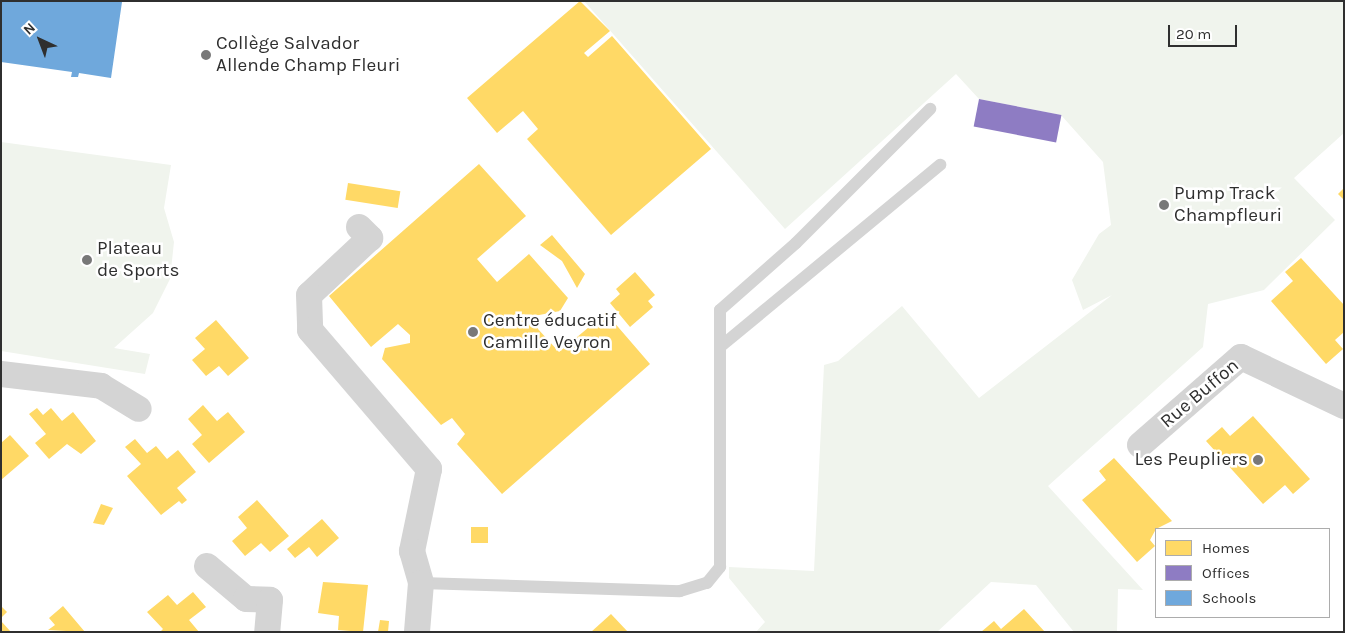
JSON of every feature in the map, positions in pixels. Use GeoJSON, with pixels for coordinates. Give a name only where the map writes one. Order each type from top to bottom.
{"type":"FeatureCollection","features":[{"type":"Feature","properties":{"kind":"street"},"geometry":{"type":"LineString","coordinates":[[360,227],[370,238],[309,296],[310,330],[428,469],[430,510],[412,551],[421,583],[418,632]]}},
{"type":"Feature","properties":{"kind":"street","name":"Rue Buffon"},"geometry":{"type":"LineString","coordinates":[[1140,445],[1241,357],[1344,406]]}},
{"type":"Feature","properties":{"kind":"street"},"geometry":{"type":"LineString","coordinates":[[1,374],[102,386],[138,409]]}},
{"type":"Feature","properties":{"kind":"street"},"geometry":{"type":"LineString","coordinates":[[206,566],[246,599],[270,600],[266,632]]}},
{"type":"Feature","properties":{"kind":"lane"},"geometry":{"type":"LineString","coordinates":[[421,583],[680,591],[707,583],[720,567],[720,310],[796,243],[930,109]]}},
{"type":"Feature","properties":{"kind":"lane"},"geometry":{"type":"LineString","coordinates":[[720,347],[940,165]]}},
{"type":"Feature","properties":{"kind":"shaded area"},"geometry":{"type":"Polygon","coordinates":[[[584,1],[1344,1],[1344,133],[1294,178],[1335,220],[1264,290],[1208,304],[1203,347],[1048,486],[1143,590],[1118,589],[1117,632],[1074,632],[1036,585],[991,582],[937,632],[756,632],[765,622],[729,578],[729,567],[814,571],[824,365],[838,361],[902,306],[979,398],[1112,295],[1083,310],[1072,280],[1099,234],[1111,225],[1103,162],[1061,115],[979,99],[956,74],[785,229],[584,1]]]}},
{"type":"Feature","properties":{"kind":"shaded area","name":"Plateau de Sports"},"geometry":{"type":"Polygon","coordinates":[[[1,142],[171,165],[164,208],[174,242],[170,279],[153,313],[114,348],[150,354],[145,374],[1,351],[1,142]]]}},
{"type":"Feature","properties":{"kind":"building: Homes"},"geometry":{"type":"Polygon","coordinates":[[[580,1],[610,31],[584,53],[588,57],[612,36],[711,149],[611,235],[527,139],[538,129],[523,111],[497,133],[467,98],[580,1]]]}},
{"type":"Feature","properties":{"kind":"building: Homes","name":"Centre éducatif Camille Veyron"},"geometry":{"type":"Polygon","coordinates":[[[479,164],[526,216],[477,259],[497,282],[529,254],[568,298],[560,311],[534,316],[538,329],[559,352],[606,313],[650,364],[502,494],[457,444],[465,434],[452,418],[441,425],[382,359],[385,348],[410,343],[410,335],[398,324],[371,347],[329,296],[479,164]]]}},
{"type":"Feature","properties":{"kind":"building: Homes"},"geometry":{"type":"Polygon","coordinates":[[[348,183],[400,191],[398,208],[345,200],[348,183]]]}},
{"type":"Feature","properties":{"kind":"building: Homes"},"geometry":{"type":"Polygon","coordinates":[[[1344,188],[1344,200],[1338,194],[1344,188]]]}},
{"type":"Feature","properties":{"kind":"building: Homes"},"geometry":{"type":"Polygon","coordinates":[[[552,235],[585,274],[577,288],[562,261],[540,245],[552,235]]]}},
{"type":"Feature","properties":{"kind":"building: Homes"},"geometry":{"type":"Polygon","coordinates":[[[1301,258],[1344,305],[1344,332],[1335,340],[1343,349],[1326,364],[1271,301],[1293,281],[1285,272],[1301,258]]]}},
{"type":"Feature","properties":{"kind":"building: Homes"},"geometry":{"type":"Polygon","coordinates":[[[635,272],[655,295],[648,301],[653,307],[630,327],[610,303],[620,294],[616,289],[635,272]]]}},
{"type":"Feature","properties":{"kind":"building: Homes"},"geometry":{"type":"Polygon","coordinates":[[[216,320],[249,358],[228,376],[219,366],[206,376],[192,360],[205,349],[195,338],[216,320]]]}},
{"type":"Feature","properties":{"kind":"building: Homes"},"geometry":{"type":"Polygon","coordinates":[[[203,405],[217,421],[228,412],[245,432],[209,463],[192,444],[202,435],[188,419],[203,405]]]}},
{"type":"Feature","properties":{"kind":"building: Homes"},"geometry":{"type":"Polygon","coordinates":[[[37,408],[43,415],[51,408],[62,421],[73,412],[96,441],[81,454],[67,444],[49,459],[35,443],[46,434],[29,414],[37,408]]]}},
{"type":"Feature","properties":{"kind":"building: Homes","name":"Les Peupliers"},"geometry":{"type":"Polygon","coordinates":[[[1253,416],[1310,479],[1293,494],[1285,485],[1263,504],[1206,441],[1222,427],[1230,436],[1253,416]]]}},
{"type":"Feature","properties":{"kind":"building: Homes"},"geometry":{"type":"Polygon","coordinates":[[[10,435],[29,456],[1,480],[1,443],[10,435]]]}},
{"type":"Feature","properties":{"kind":"building: Homes"},"geometry":{"type":"Polygon","coordinates":[[[135,439],[147,453],[156,446],[167,459],[178,450],[196,472],[177,488],[187,500],[182,504],[179,501],[161,515],[127,476],[141,464],[125,447],[135,439]]]}},
{"type":"Feature","properties":{"kind":"building: Homes"},"geometry":{"type":"Polygon","coordinates":[[[1114,458],[1172,521],[1155,528],[1150,540],[1155,546],[1137,562],[1082,500],[1106,480],[1099,471],[1114,458]]]}},
{"type":"Feature","properties":{"kind":"building: Homes"},"geometry":{"type":"Polygon","coordinates":[[[257,500],[289,536],[270,552],[261,543],[245,556],[232,541],[247,528],[238,517],[257,500]]]}},
{"type":"Feature","properties":{"kind":"building: Homes"},"geometry":{"type":"Polygon","coordinates":[[[101,504],[113,508],[104,525],[93,523],[101,504]]]}},
{"type":"Feature","properties":{"kind":"building: Homes"},"geometry":{"type":"Polygon","coordinates":[[[322,519],[339,538],[317,557],[309,547],[295,558],[287,549],[322,519]]]}},
{"type":"Feature","properties":{"kind":"building: Homes"},"geometry":{"type":"Polygon","coordinates":[[[471,527],[488,527],[488,543],[471,543],[471,527]]]}},
{"type":"Feature","properties":{"kind":"building: Homes"},"geometry":{"type":"Polygon","coordinates":[[[323,582],[368,585],[363,632],[338,630],[339,616],[318,613],[323,582]]]}},
{"type":"Feature","properties":{"kind":"building: Homes"},"geometry":{"type":"Polygon","coordinates":[[[193,592],[206,607],[189,620],[199,632],[160,632],[163,629],[147,612],[168,595],[177,605],[193,592]]]}},
{"type":"Feature","properties":{"kind":"building: Homes"},"geometry":{"type":"Polygon","coordinates":[[[1,606],[7,612],[1,618],[1,606]]]}},
{"type":"Feature","properties":{"kind":"building: Homes"},"geometry":{"type":"Polygon","coordinates":[[[63,606],[85,632],[48,630],[55,625],[49,618],[63,606]]]}},
{"type":"Feature","properties":{"kind":"building: Homes"},"geometry":{"type":"Polygon","coordinates":[[[1024,609],[1045,632],[981,632],[994,621],[1001,629],[1024,609]]]}},
{"type":"Feature","properties":{"kind":"building: Homes"},"geometry":{"type":"Polygon","coordinates":[[[611,614],[628,632],[591,632],[611,614]]]}},
{"type":"Feature","properties":{"kind":"building: Homes"},"geometry":{"type":"Polygon","coordinates":[[[380,620],[389,621],[388,632],[378,632],[380,620]]]}},
{"type":"Feature","properties":{"kind":"building: Homes"},"geometry":{"type":"Polygon","coordinates":[[[1,621],[11,632],[1,632],[1,621]]]}},
{"type":"Feature","properties":{"kind":"building: Offices"},"geometry":{"type":"Polygon","coordinates":[[[979,99],[1061,115],[1056,143],[974,126],[979,99]]]}},
{"type":"Feature","properties":{"kind":"building: Schools"},"geometry":{"type":"Polygon","coordinates":[[[1,1],[122,2],[111,78],[79,73],[78,77],[71,77],[72,72],[1,62],[1,1]]]}},
{"type":"Feature","properties":{"kind":"place","name":"Collège Salvador Allende Champ Fleuri"},"geometry":{"type":"Point","coordinates":[206,55]}},
{"type":"Feature","properties":{"kind":"place","name":"Pump Track Champfleuri"},"geometry":{"type":"Point","coordinates":[1164,205]}},
{"type":"Feature","properties":{"kind":"place","name":"Plateau de Sports"},"geometry":{"type":"Point","coordinates":[87,260]}},
{"type":"Feature","properties":{"kind":"place","name":"Centre éducatif Camille Veyron"},"geometry":{"type":"Point","coordinates":[473,332]}},
{"type":"Feature","properties":{"kind":"place","name":"Les Peupliers"},"geometry":{"type":"Point","coordinates":[1258,460]}}]}
